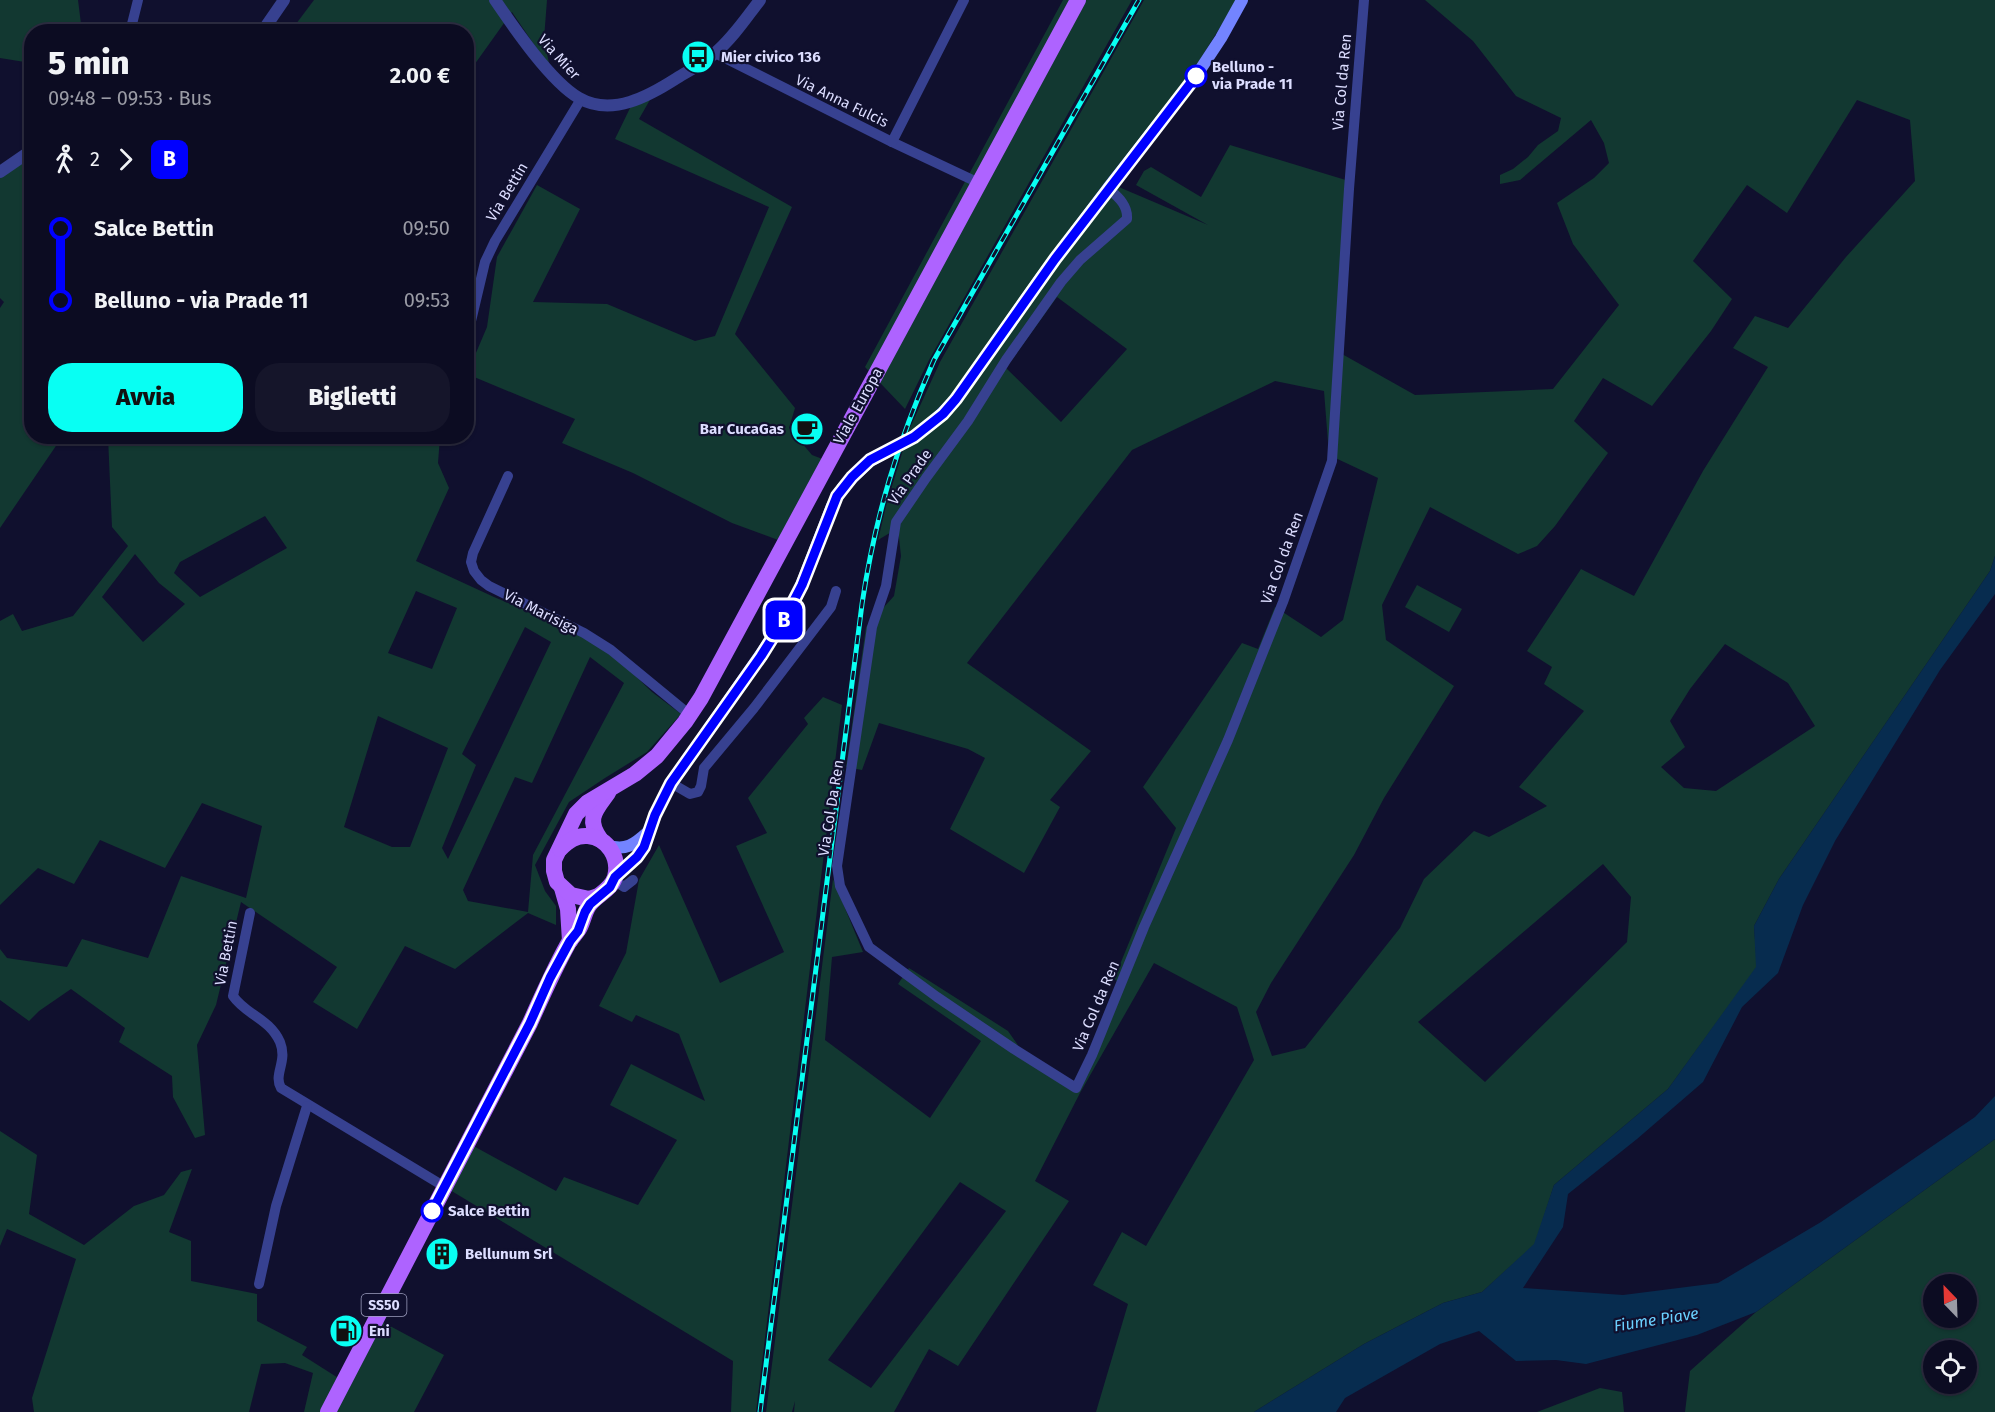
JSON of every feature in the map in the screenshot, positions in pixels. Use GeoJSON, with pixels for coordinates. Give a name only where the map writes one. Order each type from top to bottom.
{"type":"FeatureCollection","features":[{"type":"Feature","properties":{"kind":"main road","name":"Viale Europa"},"geometry":{"type":"LineString","coordinates":[[559,850],[576,814],[588,802],[635,774],[657,756],[690,716],[701,698],[1078,0]]}},
{"type":"Feature","properties":{"kind":"main road","name":"Via Prade"},"geometry":{"type":"LineString","coordinates":[[614,878],[640,852],[648,840],[649,831],[671,783],[781,626],[802,585],[837,496],[852,477],[880,454],[914,437],[943,414],[956,399],[1042,276],[1196,76],[1242,0]]}},
{"type":"Feature","properties":{"kind":"main road","name":"Viale Europa"},"geometry":{"type":"LineString","coordinates":[[604,842],[595,833],[593,821],[595,810],[610,789]]}},
{"type":"Feature","properties":{"kind":"main road"},"geometry":{"type":"LineString","coordinates":[[597,896],[580,898],[571,896],[557,882],[554,860],[559,850],[567,841],[590,836],[616,848],[625,848],[637,842],[649,831]]}},
{"type":"Feature","properties":{"kind":"main road"},"geometry":{"type":"LineString","coordinates":[[445,1187],[590,904],[604,892],[614,878],[616,866],[614,854],[604,842]]}},
{"type":"Feature","properties":{"kind":"main road"},"geometry":{"type":"LineString","coordinates":[[562,888],[568,909],[570,941]]}},
{"type":"Feature","properties":{"kind":"main road","name":"SS50"},"geometry":{"type":"LineString","coordinates":[[328,1412],[445,1187]]}},
{"type":"Feature","properties":{"kind":"street"},"geometry":{"type":"LineString","coordinates":[[132,24],[138,0]]}},
{"type":"Feature","properties":{"kind":"street"},"geometry":{"type":"LineString","coordinates":[[268,24],[284,0]]}},
{"type":"Feature","properties":{"kind":"street","name":"Via Mier"},"geometry":{"type":"LineString","coordinates":[[495,0],[554,77],[581,99],[604,105],[631,102],[658,90],[715,53],[760,0]]}},
{"type":"Feature","properties":{"kind":"street"},"geometry":{"type":"LineString","coordinates":[[950,0],[963,3]]}},
{"type":"Feature","properties":{"kind":"street","name":"Via Col da Ren"},"geometry":{"type":"LineString","coordinates":[[1076,1088],[1092,1055],[1144,927],[1228,740],[1283,602],[1332,461],[1349,189],[1364,0]]}},
{"type":"Feature","properties":{"kind":"street","name":"Via Anna Fulcis"},"geometry":{"type":"LineString","coordinates":[[892,142],[963,3]]}},
{"type":"Feature","properties":{"kind":"street","name":"Via Anna Fulcis"},"geometry":{"type":"LineString","coordinates":[[715,53],[979,183]]}},
{"type":"Feature","properties":{"kind":"street","name":"Via Bettin"},"geometry":{"type":"LineString","coordinates":[[474,308],[485,262],[495,241],[581,99]]}},
{"type":"Feature","properties":{"kind":"street"},"geometry":{"type":"LineString","coordinates":[[0,172],[24,156]]}},
{"type":"Feature","properties":{"kind":"street","name":"Via Prade"},"geometry":{"type":"LineString","coordinates":[[890,564],[896,522],[968,421],[1006,360],[1060,282],[1080,260],[1126,219],[1128,210],[1108,188]]}},
{"type":"Feature","properties":{"kind":"street","name":"Via Marisiga"},"geometry":{"type":"LineString","coordinates":[[508,476],[473,553],[471,562],[474,571],[489,586],[584,633],[611,650],[690,716]]}},
{"type":"Feature","properties":{"kind":"street","name":"Via Col Da Ren"},"geometry":{"type":"LineString","coordinates":[[890,564],[886,586],[872,627],[837,866],[840,886],[869,947],[1014,1049],[1076,1088]]}},
{"type":"Feature","properties":{"kind":"street"},"geometry":{"type":"LineString","coordinates":[[671,783],[690,794],[698,792],[704,768],[754,708],[831,607],[836,591]]}},
{"type":"Feature","properties":{"kind":"street"},"geometry":{"type":"LineString","coordinates":[[614,878],[624,887],[633,880]]}},
{"type":"Feature","properties":{"kind":"street","name":"Via Bettin"},"geometry":{"type":"LineString","coordinates":[[250,913],[233,996],[237,1002],[266,1022],[275,1033],[283,1054],[278,1085],[284,1092],[445,1187]]}},
{"type":"Feature","properties":{"kind":"street"},"geometry":{"type":"LineString","coordinates":[[259,1284],[276,1206],[307,1106]]}},
{"type":"Feature","properties":{"kind":"green space"},"geometry":{"type":"Polygon","coordinates":[[[0,0],[78,0],[81,24],[24,24],[24,62],[0,58],[0,0]]]}},
{"type":"Feature","properties":{"kind":"green space"},"geometry":{"type":"Polygon","coordinates":[[[314,0],[547,0],[544,39],[550,68],[512,12],[474,65],[474,24],[296,24],[314,0]]]}},
{"type":"Feature","properties":{"kind":"green space"},"geometry":{"type":"Polygon","coordinates":[[[1063,0],[1132,0],[929,360],[905,409],[865,367],[1063,0]]]}},
{"type":"Feature","properties":{"kind":"green space"},"geometry":{"type":"Polygon","coordinates":[[[1144,0],[1237,0],[1199,61],[1107,182],[1208,225],[1136,185],[1144,171],[1151,167],[1201,197],[1230,145],[1349,181],[1342,354],[1415,395],[1553,389],[1619,305],[1573,244],[1557,203],[1594,178],[1609,163],[1604,143],[1591,120],[1520,180],[1500,184],[1500,175],[1513,169],[1538,145],[1558,131],[1561,118],[1516,96],[1473,41],[1425,0],[1995,0],[1995,556],[1990,571],[1779,879],[1754,926],[1757,967],[1668,1089],[1554,1185],[1535,1244],[1482,1292],[1443,1303],[1364,1344],[1254,1412],[1096,1412],[1128,1304],[1093,1285],[1122,1232],[1146,1246],[1254,1060],[1237,1007],[1154,963],[1080,1093],[1035,1181],[1069,1201],[958,1366],[929,1349],[894,1412],[794,1412],[795,1401],[792,1412],[766,1412],[833,879],[863,952],[832,957],[825,1040],[930,1118],[981,1041],[898,984],[909,968],[1008,1031],[1031,1064],[1073,1089],[1123,985],[1114,979],[1176,828],[1143,787],[1242,643],[1258,649],[1275,607],[1321,637],[1343,620],[1378,478],[1329,455],[1324,391],[1275,381],[1132,450],[967,663],[1091,751],[1050,800],[1060,807],[1024,873],[950,829],[985,758],[968,749],[879,723],[862,770],[846,767],[866,627],[894,596],[901,556],[898,528],[878,540],[909,430],[940,362],[1144,0]],[[1857,100],[1787,213],[1747,185],[1693,261],[1732,299],[1711,331],[1652,406],[1603,378],[1574,421],[1608,453],[1555,526],[1537,546],[1518,554],[1430,507],[1382,605],[1386,640],[1454,686],[1384,798],[1354,855],[1271,983],[1256,1012],[1272,1056],[1305,1048],[1400,928],[1424,879],[1474,831],[1489,837],[1547,806],[1519,787],[1584,711],[1544,684],[1552,667],[1527,651],[1581,569],[1634,596],[1703,471],[1768,367],[1733,348],[1755,316],[1788,328],[1846,257],[1915,181],[1910,120],[1857,100]],[[1057,297],[1006,368],[1061,422],[1127,349],[1057,297]],[[1725,644],[1690,689],[1670,721],[1685,747],[1661,767],[1684,788],[1716,791],[1815,726],[1788,683],[1725,644]],[[1603,864],[1418,1022],[1485,1082],[1627,942],[1631,897],[1603,864]],[[960,1182],[828,1360],[871,1388],[1006,1211],[960,1182]]]}},
{"type":"Feature","properties":{"kind":"green space"},"geometry":{"type":"Polygon","coordinates":[[[659,84],[639,119],[792,207],[735,334],[795,408],[789,428],[812,455],[825,460],[781,541],[732,523],[633,473],[562,443],[575,419],[474,377],[474,358],[487,327],[497,257],[537,185],[580,209],[533,302],[607,304],[695,341],[715,336],[769,207],[615,139],[631,106],[659,84]]]}},
{"type":"Feature","properties":{"kind":"green space"},"geometry":{"type":"Polygon","coordinates":[[[24,158],[24,444],[57,444],[0,528],[0,308],[4,302],[0,298],[0,176],[24,158]]]}},
{"type":"Feature","properties":{"kind":"green space"},"geometry":{"type":"Polygon","coordinates":[[[108,444],[439,444],[438,463],[449,488],[416,561],[556,623],[613,654],[652,692],[681,714],[647,752],[569,802],[535,865],[545,891],[556,906],[556,925],[528,913],[455,969],[405,946],[357,1029],[313,1002],[337,967],[241,902],[216,1005],[197,1045],[205,1135],[195,1138],[173,1097],[172,1076],[119,1042],[125,1028],[71,989],[39,1011],[29,1021],[0,1000],[0,949],[7,958],[67,967],[82,939],[148,958],[181,876],[246,898],[262,826],[202,803],[165,868],[100,840],[74,884],[38,868],[0,905],[0,621],[13,614],[22,631],[73,616],[128,546],[112,527],[108,444]],[[265,516],[180,562],[174,573],[200,597],[287,548],[265,516]],[[135,554],[102,597],[143,642],[185,604],[159,583],[135,554]],[[416,591],[388,653],[432,669],[457,608],[416,591]],[[525,627],[462,754],[476,765],[442,848],[448,859],[551,642],[525,627]],[[590,657],[532,783],[515,777],[463,890],[468,901],[528,912],[533,855],[624,683],[590,657]],[[378,716],[344,827],[392,847],[410,847],[448,748],[378,716]]]}},
{"type":"Feature","properties":{"kind":"green space"},"geometry":{"type":"Polygon","coordinates":[[[1417,585],[1462,609],[1449,632],[1405,607],[1417,585]]]}},
{"type":"Feature","properties":{"kind":"green space"},"geometry":{"type":"Polygon","coordinates":[[[823,697],[842,705],[756,1412],[731,1412],[733,1361],[445,1187],[468,1143],[556,1191],[564,1177],[638,1205],[677,1140],[610,1105],[631,1064],[705,1101],[679,1034],[636,1015],[632,1022],[599,1006],[626,953],[639,880],[659,845],[720,983],[784,952],[736,846],[767,833],[748,798],[808,724],[804,718],[823,697]]]}},
{"type":"Feature","properties":{"kind":"green space"},"geometry":{"type":"Polygon","coordinates":[[[0,1131],[37,1155],[29,1214],[84,1245],[134,1206],[164,1195],[181,1172],[192,1169],[169,1232],[191,1241],[191,1281],[257,1294],[257,1321],[307,1347],[302,1355],[343,1381],[377,1319],[444,1355],[414,1412],[304,1412],[313,1373],[285,1363],[261,1364],[249,1412],[34,1412],[32,1398],[76,1259],[7,1229],[0,1246],[0,1131]]]}},
{"type":"Feature","properties":{"kind":"green space"},"geometry":{"type":"Polygon","coordinates":[[[1995,1139],[1995,1412],[1685,1412],[1690,1371],[1756,1312],[1995,1139]]]}},
{"type":"Feature","properties":{"kind":"green space"},"geometry":{"type":"Polygon","coordinates":[[[1600,1388],[1622,1392],[1624,1412],[1537,1412],[1600,1388]]]}},
{"type":"Feature","properties":{"kind":"water","name":"Fiume Piave"},"geometry":{"type":"Polygon","coordinates":[[[1995,556],[1995,594],[1940,670],[1835,841],[1803,905],[1778,973],[1742,1007],[1703,1082],[1568,1194],[1563,1227],[1523,1288],[1623,1295],[1718,1283],[1821,1222],[1975,1117],[1995,1096],[1995,1139],[1756,1312],[1697,1335],[1586,1364],[1556,1360],[1516,1361],[1479,1331],[1440,1344],[1345,1398],[1336,1412],[1254,1412],[1364,1344],[1443,1303],[1482,1292],[1534,1244],[1554,1185],[1668,1089],[1756,967],[1754,926],[1779,879],[1990,571],[1995,556]]]}},
{"type":"Feature","properties":{"kind":"railway"},"geometry":{"type":"LineString","coordinates":[[760,1412],[862,604],[867,572],[889,480],[909,420],[934,360],[1139,0]]}},
{"type":"Feature","properties":{"kind":"bus line","name":"B"},"geometry":{"type":"LineString","coordinates":[[432,1211],[530,1023],[550,978],[578,931],[585,912],[597,896],[610,887],[615,877],[637,857],[644,847],[655,815],[671,783],[774,636],[795,601],[818,538],[843,487],[870,460],[914,437],[943,414],[956,399],[1042,276],[1196,76]]}},
{"type":"Feature","properties":{"kind":"place","name":"Mier civico 136"},"geometry":{"type":"Point","coordinates":[698,57]}},
{"type":"Feature","properties":{"kind":"place","name":"Belluno - via Prade 11"},"geometry":{"type":"Point","coordinates":[1196,76]}},
{"type":"Feature","properties":{"kind":"place","name":"Bar CucaGas"},"geometry":{"type":"Point","coordinates":[807,429]}},
{"type":"Feature","properties":{"kind":"place","name":"Salce Bettin"},"geometry":{"type":"Point","coordinates":[432,1211]}},
{"type":"Feature","properties":{"kind":"place","name":"Bellunum Srl"},"geometry":{"type":"Point","coordinates":[442,1254]}},
{"type":"Feature","properties":{"kind":"place","name":"Eni"},"geometry":{"type":"Point","coordinates":[346,1331]}}]}
